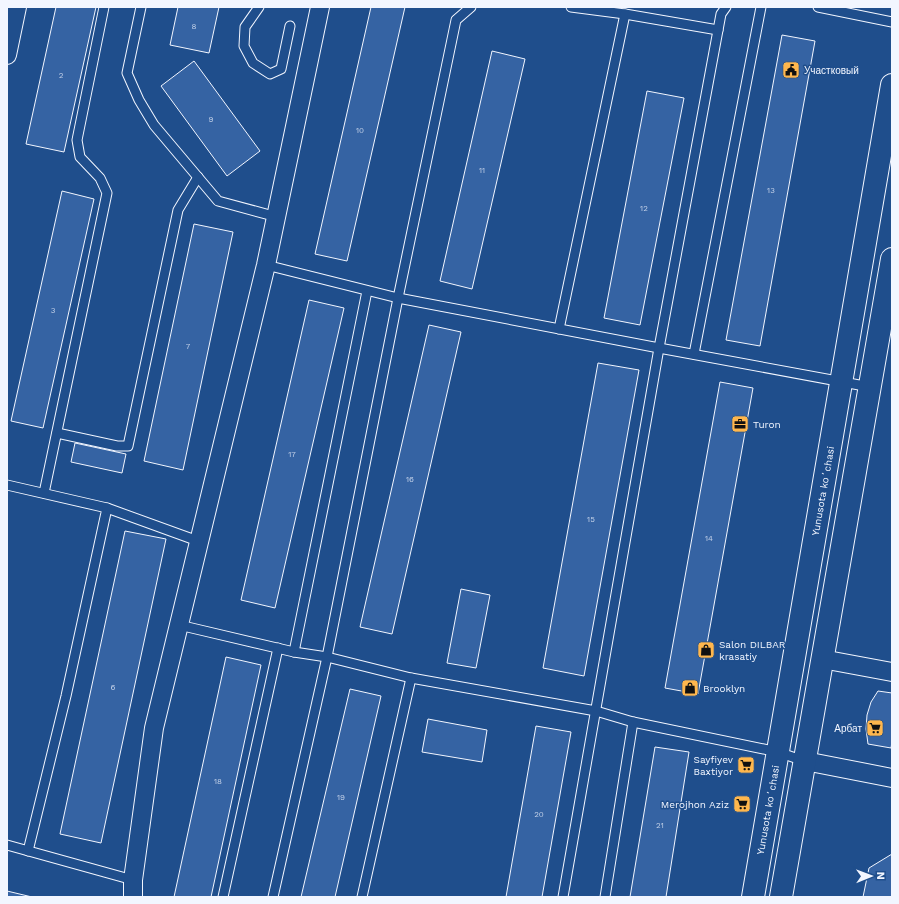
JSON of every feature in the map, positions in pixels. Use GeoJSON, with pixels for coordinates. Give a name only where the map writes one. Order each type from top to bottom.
{"type":"FeatureCollection","features":[{"type":"Feature","properties":{"kind":"main road","name":"Yunusota koʻchasi"},"geometry":{"type":"LineString","coordinates":[[753,897],[892,85]]}},
{"type":"Feature","properties":{"kind":"main road"},"geometry":{"type":"LineString","coordinates":[[781,897],[892,259]]}},
{"type":"Feature","properties":{"kind":"street"},"geometry":{"type":"LineString","coordinates":[[7,55],[17,7]]}},
{"type":"Feature","properties":{"kind":"street"},"geometry":{"type":"LineString","coordinates":[[133,889],[154,728],[198,541],[266,265],[320,7]]}},
{"type":"Feature","properties":{"kind":"street"},"geometry":{"type":"LineString","coordinates":[[822,659],[892,672]]}},
{"type":"Feature","properties":{"kind":"street"},"geometry":{"type":"LineString","coordinates":[[804,761],[892,778]]}},
{"type":"Feature","properties":{"kind":"lane"},"geometry":{"type":"LineString","coordinates":[[44,493],[108,193],[100,178],[80,157],[77,140],[104,7]]}},
{"type":"Feature","properties":{"kind":"lane"},"geometry":{"type":"LineString","coordinates":[[141,7],[127,73],[139,100],[154,125],[218,201],[277,217]]}},
{"type":"Feature","properties":{"kind":"lane"},"geometry":{"type":"LineString","coordinates":[[260,7],[245,27],[244,46],[253,62],[270,74],[281,69],[290,26]]}},
{"type":"Feature","properties":{"kind":"lane"},"geometry":{"type":"LineString","coordinates":[[273,897],[327,657],[398,298],[456,20],[471,7]]}},
{"type":"Feature","properties":{"kind":"lane"},"geometry":{"type":"LineString","coordinates":[[571,7],[626,14],[718,30]]}},
{"type":"Feature","properties":{"kind":"lane"},"geometry":{"type":"LineString","coordinates":[[563,897],[659,348],[721,14],[726,7]]}},
{"type":"Feature","properties":{"kind":"lane"},"geometry":{"type":"LineString","coordinates":[[694,354],[761,7]]}},
{"type":"Feature","properties":{"kind":"lane"},"geometry":{"type":"LineString","coordinates":[[818,7],[892,22]]}},
{"type":"Feature","properties":{"kind":"lane"},"geometry":{"type":"LineString","coordinates":[[560,329],[626,14]]}},
{"type":"Feature","properties":{"kind":"lane"},"geometry":{"type":"LineString","coordinates":[[57,433],[117,446],[128,446],[178,210],[198,177]]}},
{"type":"Feature","properties":{"kind":"lane"},"geometry":{"type":"LineString","coordinates":[[266,265],[398,298],[870,387]]}},
{"type":"Feature","properties":{"kind":"lane"},"geometry":{"type":"LineString","coordinates":[[294,652],[367,291]]}},
{"type":"Feature","properties":{"kind":"lane"},"geometry":{"type":"LineString","coordinates":[[7,485],[107,508],[198,541]]}},
{"type":"Feature","properties":{"kind":"lane"},"geometry":{"type":"LineString","coordinates":[[28,851],[66,696],[107,508]]}},
{"type":"Feature","properties":{"kind":"lane"},"geometry":{"type":"LineString","coordinates":[[179,626],[294,652],[327,657],[411,678],[596,711],[634,722],[778,752],[804,761]]}},
{"type":"Feature","properties":{"kind":"lane"},"geometry":{"type":"LineString","coordinates":[[223,897],[278,648]]}},
{"type":"Feature","properties":{"kind":"lane"},"geometry":{"type":"LineString","coordinates":[[362,897],[411,678]]}},
{"type":"Feature","properties":{"kind":"lane"},"geometry":{"type":"LineString","coordinates":[[605,897],[634,722]]}},
{"type":"Feature","properties":{"kind":"lane"},"geometry":{"type":"LineString","coordinates":[[7,845],[28,851],[133,889]]}},
{"type":"Feature","properties":{"kind":"building"},"geometry":{"type":"Polygon","coordinates":[[[56,7],[96,7],[64,152],[26,144],[56,7]]]}},
{"type":"Feature","properties":{"kind":"building"},"geometry":{"type":"Polygon","coordinates":[[[178,7],[219,7],[209,53],[170,45],[178,7]]]}},
{"type":"Feature","properties":{"kind":"building"},"geometry":{"type":"Polygon","coordinates":[[[371,7],[405,7],[347,261],[315,254],[371,7]]]}},
{"type":"Feature","properties":{"kind":"building"},"geometry":{"type":"Polygon","coordinates":[[[782,35],[815,41],[760,346],[726,340],[782,35]]]}},
{"type":"Feature","properties":{"kind":"building"},"geometry":{"type":"Polygon","coordinates":[[[492,51],[525,59],[472,289],[440,281],[492,51]]]}},
{"type":"Feature","properties":{"kind":"building"},"geometry":{"type":"Polygon","coordinates":[[[194,61],[260,151],[227,176],[161,86],[194,61]]]}},
{"type":"Feature","properties":{"kind":"building"},"geometry":{"type":"Polygon","coordinates":[[[647,91],[684,98],[640,325],[604,318],[647,91]]]}},
{"type":"Feature","properties":{"kind":"building"},"geometry":{"type":"Polygon","coordinates":[[[62,191],[94,199],[43,428],[11,421],[62,191]]]}},
{"type":"Feature","properties":{"kind":"building"},"geometry":{"type":"Polygon","coordinates":[[[194,224],[233,232],[183,470],[144,461],[194,224]]]}},
{"type":"Feature","properties":{"kind":"building"},"geometry":{"type":"Polygon","coordinates":[[[309,300],[344,308],[275,608],[241,600],[309,300]]]}},
{"type":"Feature","properties":{"kind":"building"},"geometry":{"type":"Polygon","coordinates":[[[429,325],[461,332],[392,634],[360,627],[429,325]]]}},
{"type":"Feature","properties":{"kind":"building"},"geometry":{"type":"Polygon","coordinates":[[[598,363],[639,370],[584,676],[543,668],[598,363]]]}},
{"type":"Feature","properties":{"kind":"building"},"geometry":{"type":"Polygon","coordinates":[[[720,382],[753,388],[698,694],[665,688],[720,382]]]}},
{"type":"Feature","properties":{"kind":"building"},"geometry":{"type":"Polygon","coordinates":[[[75,443],[126,454],[122,473],[71,462],[75,443]]]}},
{"type":"Feature","properties":{"kind":"building"},"geometry":{"type":"Polygon","coordinates":[[[125,531],[166,539],[101,843],[60,834],[125,531]]]}},
{"type":"Feature","properties":{"kind":"building"},"geometry":{"type":"Polygon","coordinates":[[[461,589],[490,595],[476,668],[447,663],[461,589]]]}},
{"type":"Feature","properties":{"kind":"building"},"geometry":{"type":"Polygon","coordinates":[[[226,657],[261,665],[211,897],[174,897],[226,657]]]}},
{"type":"Feature","properties":{"kind":"building"},"geometry":{"type":"Polygon","coordinates":[[[350,689],[381,696],[335,897],[301,897],[350,689]]]}},
{"type":"Feature","properties":{"kind":"building"},"geometry":{"type":"Polygon","coordinates":[[[878,691],[892,693],[891,748],[868,744],[866,729],[867,715],[871,702],[878,691]]]}},
{"type":"Feature","properties":{"kind":"building"},"geometry":{"type":"Polygon","coordinates":[[[428,719],[487,730],[482,762],[422,752],[428,719]]]}},
{"type":"Feature","properties":{"kind":"building"},"geometry":{"type":"Polygon","coordinates":[[[536,726],[571,732],[542,897],[506,897],[536,726]]]}},
{"type":"Feature","properties":{"kind":"building"},"geometry":{"type":"Polygon","coordinates":[[[655,747],[689,752],[666,897],[630,897],[655,747]]]}},
{"type":"Feature","properties":{"kind":"building"},"geometry":{"type":"Polygon","coordinates":[[[892,854],[892,897],[863,897],[869,868],[892,854]]]}},
{"type":"Feature","properties":{"kind":"building"},"geometry":{"type":"Polygon","coordinates":[[[7,891],[32,897],[7,897],[7,891]]]}},
{"type":"Feature","properties":{"kind":"place","name":"Участковый"},"geometry":{"type":"Point","coordinates":[791,70]}},
{"type":"Feature","properties":{"kind":"place","name":"Turon"},"geometry":{"type":"Point","coordinates":[740,424]}},
{"type":"Feature","properties":{"kind":"place","name":"Salon DILBAR krasatiy"},"geometry":{"type":"Point","coordinates":[706,650]}},
{"type":"Feature","properties":{"kind":"place","name":"Brooklyn"},"geometry":{"type":"Point","coordinates":[690,688]}},
{"type":"Feature","properties":{"kind":"place","name":"Арбат"},"geometry":{"type":"Point","coordinates":[875,728]}},
{"type":"Feature","properties":{"kind":"place","name":"Sayfiyev Baxtiyor"},"geometry":{"type":"Point","coordinates":[746,765]}},
{"type":"Feature","properties":{"kind":"place","name":"Merojhon Aziz"},"geometry":{"type":"Point","coordinates":[742,804]}}]}
